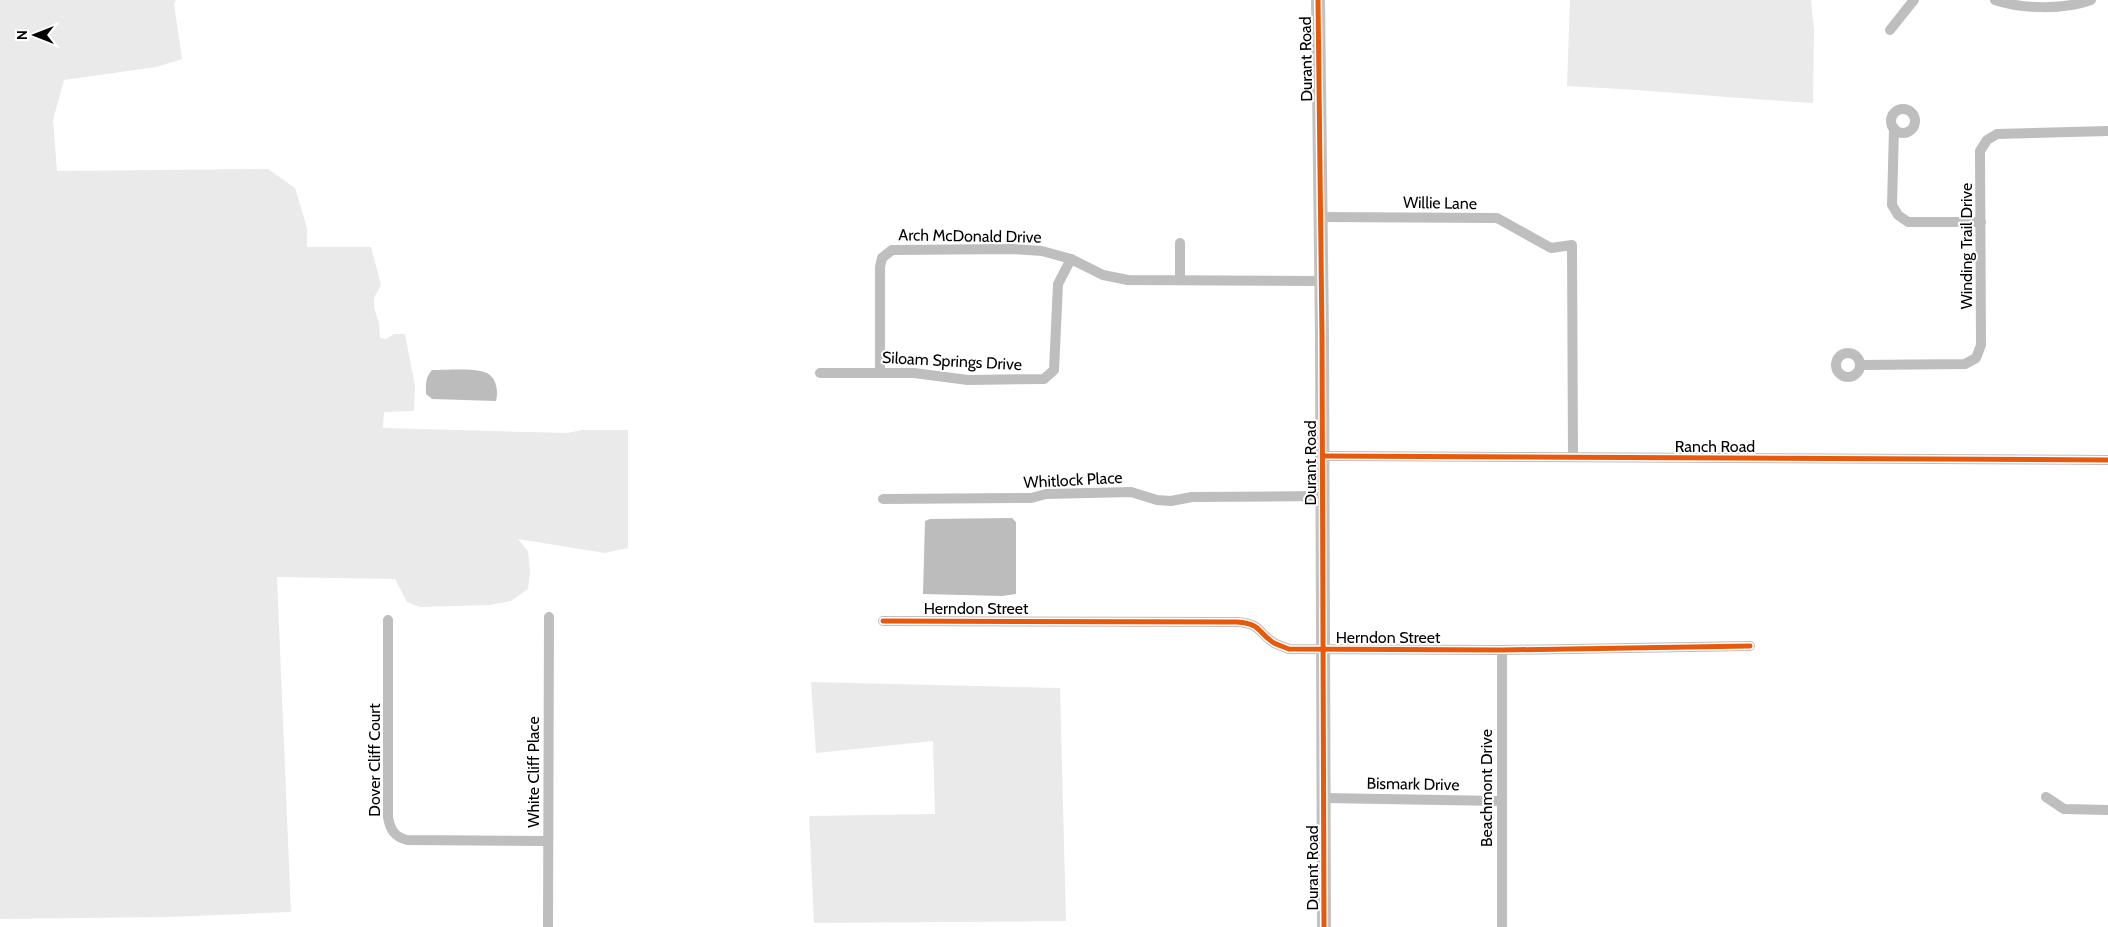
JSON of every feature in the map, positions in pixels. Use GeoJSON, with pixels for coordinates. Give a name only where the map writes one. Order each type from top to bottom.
{"type":"FeatureCollection","features":[{"type":"Feature","properties":{"kind":"street","name":"Durant Road"},"geometry":{"type":"LineString","coordinates":[[1318,0],[1323,456],[1324,927]]}},
{"type":"Feature","properties":{"kind":"street"},"geometry":{"type":"LineString","coordinates":[[1890,30],[1914,0]]}},
{"type":"Feature","properties":{"kind":"street"},"geometry":{"type":"LineString","coordinates":[[1995,0],[2030,7],[2082,3],[2091,0]]}},
{"type":"Feature","properties":{"kind":"street"},"geometry":{"type":"LineString","coordinates":[[1894,128],[1892,205],[1898,215],[1908,222],[1981,222]]}},
{"type":"Feature","properties":{"kind":"street","name":"Winding Trail Drive"},"geometry":{"type":"LineString","coordinates":[[1861,365],[1965,364],[1976,358],[1981,345],[1980,151],[1987,140],[1997,134],[2108,131]]}},
{"type":"Feature","properties":{"kind":"street","name":"Willie Lane"},"geometry":{"type":"LineString","coordinates":[[1321,217],[1497,218],[1551,248],[1572,245],[1573,457]]}},
{"type":"Feature","properties":{"kind":"street"},"geometry":{"type":"LineString","coordinates":[[1180,243],[1180,280]]}},
{"type":"Feature","properties":{"kind":"street","name":"Arch McDonald Drive"},"geometry":{"type":"LineString","coordinates":[[880,373],[880,267],[882,258],[887,252],[899,249],[1013,249],[1042,251],[1071,259],[1103,275],[1117,279],[1321,281]]}},
{"type":"Feature","properties":{"kind":"street","name":"Siloam Springs Drive"},"geometry":{"type":"LineString","coordinates":[[820,373],[914,373],[968,380],[1044,380],[1054,370],[1058,284],[1071,259]]}},
{"type":"Feature","properties":{"kind":"street","name":"Ranch Road"},"geometry":{"type":"LineString","coordinates":[[1323,456],[2108,460]]}},
{"type":"Feature","properties":{"kind":"street","name":"Whitlock Place"},"geometry":{"type":"LineString","coordinates":[[883,499],[1031,498],[1046,494],[1131,492],[1157,500],[1171,501],[1192,497],[1322,496]]}},
{"type":"Feature","properties":{"kind":"street","name":"White Cliff Place"},"geometry":{"type":"LineString","coordinates":[[548,927],[549,617]]}},
{"type":"Feature","properties":{"kind":"street","name":"Dover Cliff Court"},"geometry":{"type":"LineString","coordinates":[[388,620],[388,817],[393,832],[407,840],[547,841]]}},
{"type":"Feature","properties":{"kind":"street","name":"Herndon Street"},"geometry":{"type":"LineString","coordinates":[[883,620],[1237,622],[1247,623],[1260,629],[1274,642],[1289,649],[1502,650],[1750,646]]}},
{"type":"Feature","properties":{"kind":"street","name":"Beachmont Drive"},"geometry":{"type":"LineString","coordinates":[[1502,650],[1500,800],[1502,927]]}},
{"type":"Feature","properties":{"kind":"street"},"geometry":{"type":"LineString","coordinates":[[2046,797],[2064,809],[2108,810]]}},
{"type":"Feature","properties":{"kind":"street","name":"Bismark Drive"},"geometry":{"type":"LineString","coordinates":[[1324,798],[1500,800]]}},
{"type":"Feature","properties":{"kind":"shaded area"},"geometry":{"type":"Polygon","coordinates":[[[0,0],[176,0],[174,4],[182,59],[156,67],[64,80],[53,120],[57,171],[268,169],[295,188],[307,228],[307,247],[371,247],[381,285],[374,298],[380,338],[386,339],[394,334],[405,334],[415,386],[414,411],[384,412],[383,428],[568,433],[581,430],[628,430],[628,548],[605,553],[518,539],[528,551],[530,571],[528,589],[511,601],[489,605],[420,607],[407,602],[395,579],[277,577],[291,912],[167,917],[0,919],[0,0]]]}},
{"type":"Feature","properties":{"kind":"shaded area"},"geometry":{"type":"Polygon","coordinates":[[[1570,0],[1811,0],[1814,30],[1813,103],[1567,86],[1570,0]]]}},
{"type":"Feature","properties":{"kind":"shaded area"},"geometry":{"type":"Polygon","coordinates":[[[459,369],[484,372],[491,376],[496,384],[496,401],[432,399],[426,394],[426,387],[427,378],[432,370],[459,369]]]}},
{"type":"Feature","properties":{"kind":"shaded area"},"geometry":{"type":"Polygon","coordinates":[[[1012,518],[1016,522],[1016,594],[1002,596],[923,594],[925,521],[930,519],[1012,518]]]}},
{"type":"Feature","properties":{"kind":"shaded area"},"geometry":{"type":"Polygon","coordinates":[[[811,682],[1060,688],[1066,921],[814,923],[809,816],[935,814],[933,741],[816,753],[811,682]]]}},
{"type":"Feature","properties":{"kind":"cycle path"},"geometry":{"type":"LineString","coordinates":[[1318,0],[1322,337],[1324,927]]}},
{"type":"Feature","properties":{"kind":"cycle path"},"geometry":{"type":"LineString","coordinates":[[1323,456],[2108,460]]}},
{"type":"Feature","properties":{"kind":"cycle path"},"geometry":{"type":"LineString","coordinates":[[883,621],[1237,622],[1255,627],[1274,643],[1289,649],[1502,650],[1750,646]]}}]}
